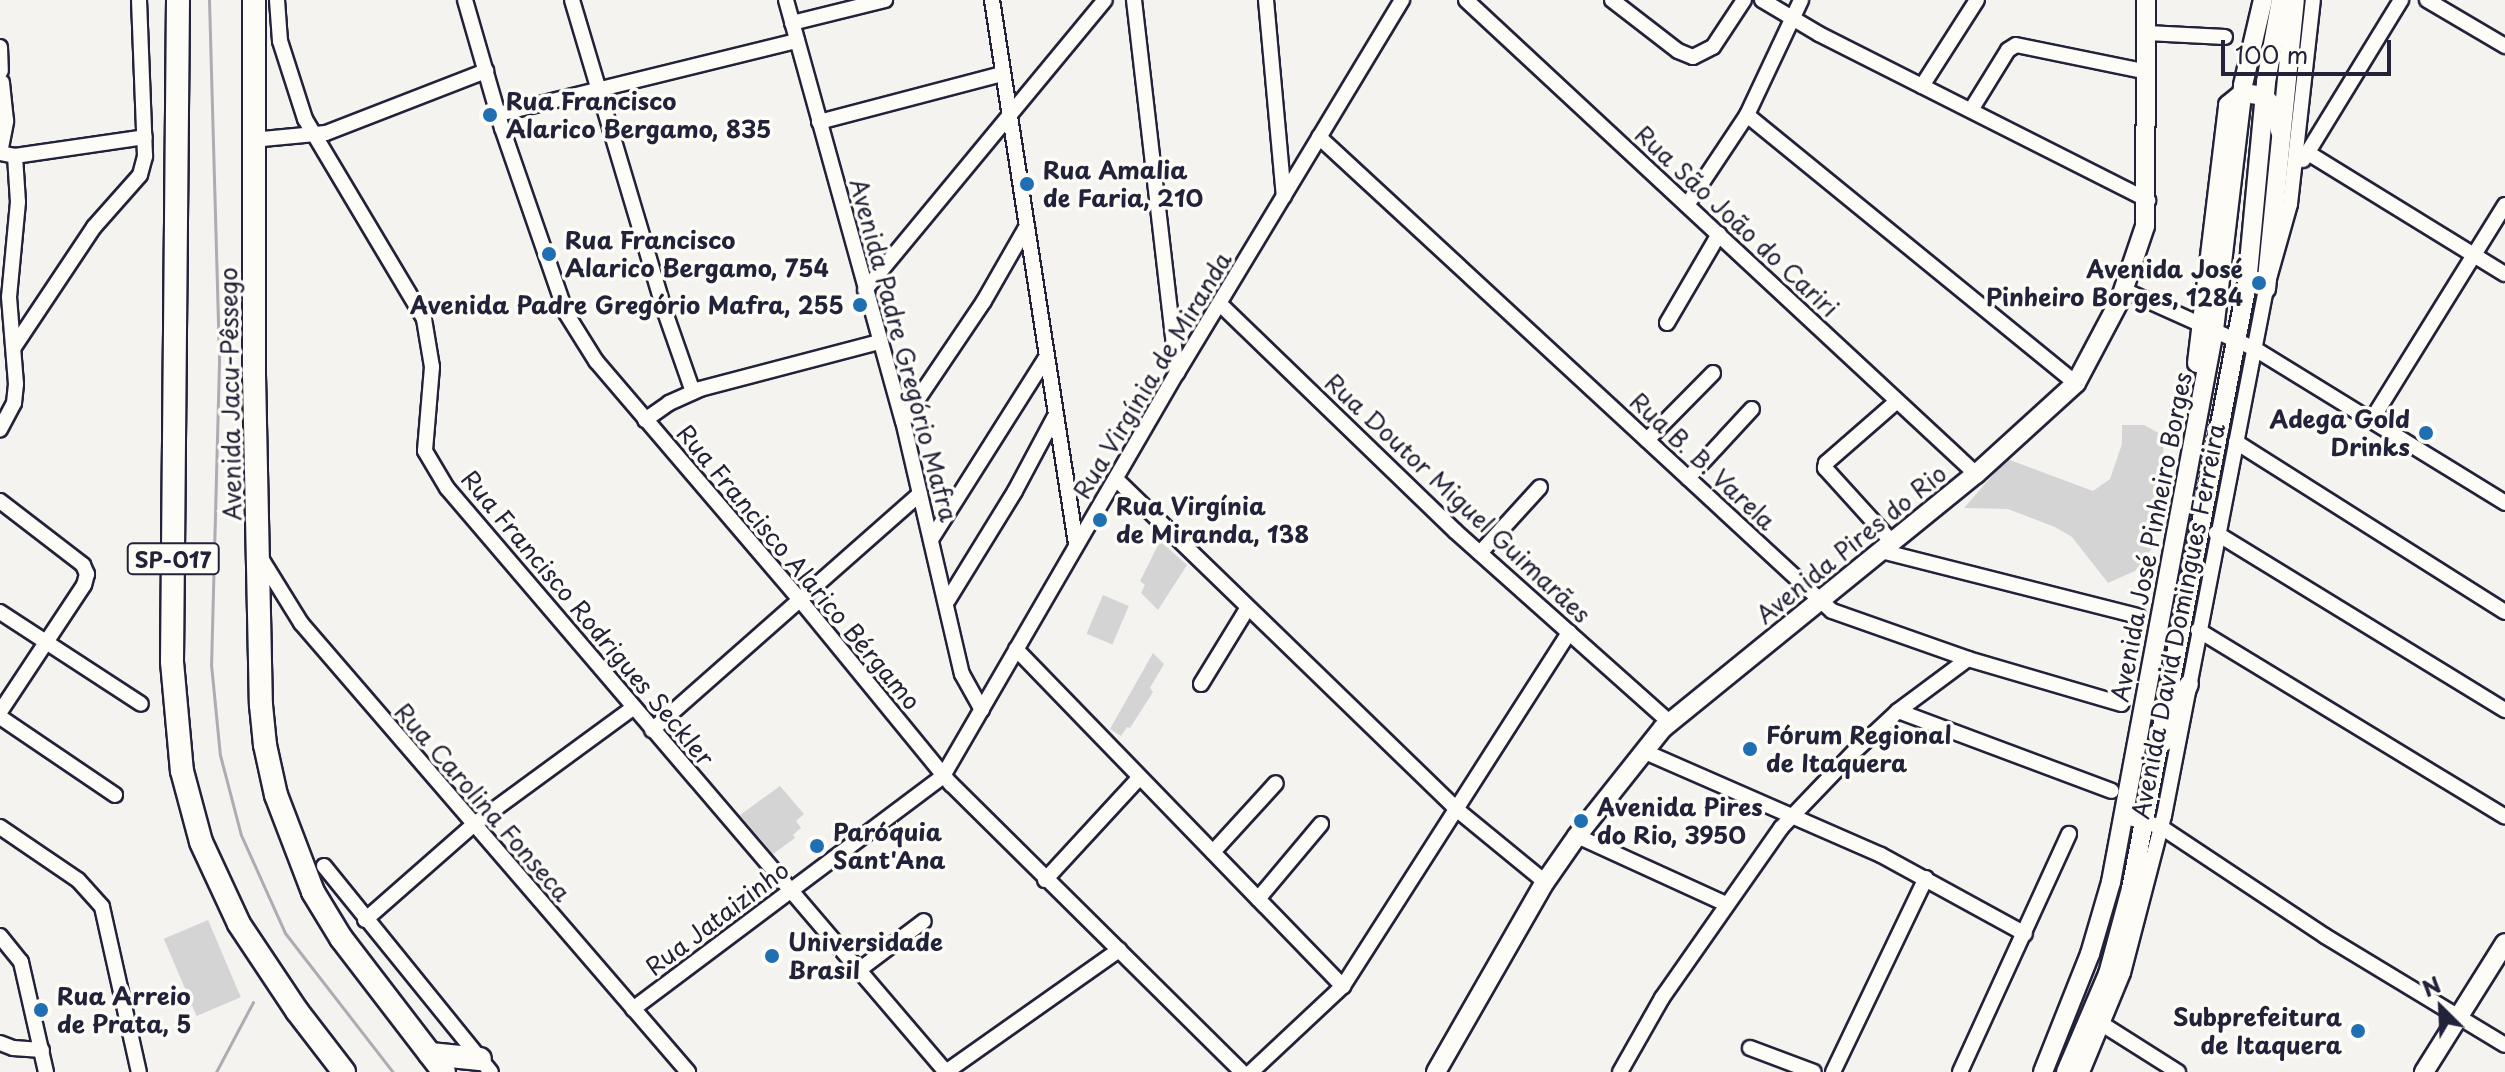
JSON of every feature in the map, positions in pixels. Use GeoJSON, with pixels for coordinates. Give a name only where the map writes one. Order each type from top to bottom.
{"type":"FeatureCollection","features":[{"type":"Feature","properties":{"kind":"highway","name":"SP-017"},"geometry":{"type":"LineString","coordinates":[[178,0],[172,662],[180,760],[201,842],[239,924],[289,1000],[344,1072]]}},
{"type":"Feature","properties":{"kind":"highway","name":"Avenida Jacu-Pêssego"},"geometry":{"type":"LineString","coordinates":[[254,0],[252,140],[261,705],[276,795],[313,892],[341,938],[444,1072]]}},
{"type":"Feature","properties":{"kind":"highway"},"geometry":{"type":"LineString","coordinates":[[430,1054],[485,1065]]}},
{"type":"Feature","properties":{"kind":"main road","name":"Avenida Pires do Rio"},"geometry":{"type":"LineString","coordinates":[[1436,1072],[1545,882],[1577,836],[1669,722],[1976,474],[2076,383],[2124,290],[2145,226],[2148,200],[2146,0]]}},
{"type":"Feature","properties":{"kind":"main road"},"geometry":{"type":"LineString","coordinates":[[2263,0],[2243,93],[2264,96],[2275,109],[2280,131]]}},
{"type":"Feature","properties":{"kind":"main road","name":"Avenida José Pinheiro Borges"},"geometry":{"type":"LineString","coordinates":[[2066,1072],[2108,974],[2131,889],[2247,284],[2264,96],[2281,0]]}},
{"type":"Feature","properties":{"kind":"main road"},"geometry":{"type":"LineString","coordinates":[[2266,289],[2295,0]]}},
{"type":"Feature","properties":{"kind":"main road","name":"Avenida José Pinheiro Borges"},"geometry":{"type":"LineString","coordinates":[[2043,1072],[2090,954],[2111,882],[2185,480],[2208,327],[2225,115],[2230,102],[2243,93]]}},
{"type":"Feature","properties":{"kind":"main road"},"geometry":{"type":"LineString","coordinates":[[2154,762],[2189,684]]}},
{"type":"Feature","properties":{"kind":"main road"},"geometry":{"type":"LineString","coordinates":[[2424,1072],[2505,943]]}},
{"type":"Feature","properties":{"kind":"street"},"geometry":{"type":"LineString","coordinates":[[14,347],[94,227],[140,175],[145,137],[139,0]]}},
{"type":"Feature","properties":{"kind":"street","name":"Rua Francisco Rodrigues Seckler"},"geometry":{"type":"LineString","coordinates":[[277,0],[280,41],[297,97],[315,135],[424,319],[432,367],[425,451],[447,488],[946,1072]]}},
{"type":"Feature","properties":{"kind":"street","name":"Rua Francisco Alarico Bérgamo"},"geometry":{"type":"LineString","coordinates":[[465,0],[499,114],[566,313],[596,361],[801,601],[943,776],[1242,1072]]}},
{"type":"Feature","properties":{"kind":"street"},"geometry":{"type":"LineString","coordinates":[[572,0],[665,312],[693,392]]}},
{"type":"Feature","properties":{"kind":"street","name":"Avenida Padre Gregório Mafra"},"geometry":{"type":"LineString","coordinates":[[786,0],[903,421],[948,600],[962,674],[982,710]]}},
{"type":"Feature","properties":{"kind":"street"},"geometry":{"type":"LineString","coordinates":[[792,23],[885,0]]}},
{"type":"Feature","properties":{"kind":"street"},"geometry":{"type":"LineString","coordinates":[[992,0],[1045,359],[1076,544]]}},
{"type":"Feature","properties":{"kind":"street"},"geometry":{"type":"LineString","coordinates":[[865,290],[1105,0]]}},
{"type":"Feature","properties":{"kind":"street"},"geometry":{"type":"LineString","coordinates":[[1134,0],[1177,373]]}},
{"type":"Feature","properties":{"kind":"street"},"geometry":{"type":"LineString","coordinates":[[1266,0],[1284,196]]}},
{"type":"Feature","properties":{"kind":"street","name":"Rua Virgínia de Miranda"},"geometry":{"type":"LineString","coordinates":[[943,776],[1177,373],[1402,0]]}},
{"type":"Feature","properties":{"kind":"street","name":"Rua São João do Cariri"},"geometry":{"type":"LineString","coordinates":[[1466,0],[1976,474]]}},
{"type":"Feature","properties":{"kind":"street"},"geometry":{"type":"LineString","coordinates":[[1612,0],[1678,51],[1693,57],[1713,47],[1744,0]]}},
{"type":"Feature","properties":{"kind":"street"},"geometry":{"type":"LineString","coordinates":[[1762,0],[1791,19],[2148,200]]}},
{"type":"Feature","properties":{"kind":"street"},"geometry":{"type":"LineString","coordinates":[[1687,205],[1747,115],[1801,0]]}},
{"type":"Feature","properties":{"kind":"street"},"geometry":{"type":"LineString","coordinates":[[1922,86],[1977,0]]}},
{"type":"Feature","properties":{"kind":"street","name":"Avenida David Domingues Ferreira"},"geometry":{"type":"LineString","coordinates":[[2082,1072],[2127,960],[2161,827],[2216,533],[2266,289],[2280,250],[2295,173],[2313,0]]}},
{"type":"Feature","properties":{"kind":"street","name":"Avenida David Domingues Ferreira"},"geometry":{"type":"LineString","coordinates":[[2295,173],[2401,0]]}},
{"type":"Feature","properties":{"kind":"street"},"geometry":{"type":"LineString","coordinates":[[2427,0],[2505,46]]}},
{"type":"Feature","properties":{"kind":"street"},"geometry":{"type":"LineString","coordinates":[[2147,33],[2225,37]]}},
{"type":"Feature","properties":{"kind":"street"},"geometry":{"type":"LineString","coordinates":[[499,114],[797,41]]}},
{"type":"Feature","properties":{"kind":"street"},"geometry":{"type":"LineString","coordinates":[[1971,110],[2008,50],[2016,45],[2147,72]]}},
{"type":"Feature","properties":{"kind":"street"},"geometry":{"type":"LineString","coordinates":[[0,47],[6,121],[4,154],[18,202],[9,297],[14,347],[14,403],[0,429]]}},
{"type":"Feature","properties":{"kind":"street"},"geometry":{"type":"LineString","coordinates":[[252,140],[315,135],[486,71]]}},
{"type":"Feature","properties":{"kind":"street"},"geometry":{"type":"LineString","coordinates":[[819,122],[1002,74]]}},
{"type":"Feature","properties":{"kind":"street"},"geometry":{"type":"LineString","coordinates":[[1747,115],[2076,383]]}},
{"type":"Feature","properties":{"kind":"street"},"geometry":{"type":"LineString","coordinates":[[4,154],[145,137]]}},
{"type":"Feature","properties":{"kind":"street","name":"Rua B. B. Varela"},"geometry":{"type":"LineString","coordinates":[[1319,137],[1819,599],[1842,616],[1968,659],[2122,704]]}},
{"type":"Feature","properties":{"kind":"street"},"geometry":{"type":"LineString","coordinates":[[2308,153],[2505,274]]}},
{"type":"Feature","properties":{"kind":"street"},"geometry":{"type":"LineString","coordinates":[[2371,421],[2505,205]]}},
{"type":"Feature","properties":{"kind":"street"},"geometry":{"type":"LineString","coordinates":[[903,421],[976,313],[1027,226]]}},
{"type":"Feature","properties":{"kind":"street"},"geometry":{"type":"LineString","coordinates":[[1667,323],[1719,234]]}},
{"type":"Feature","properties":{"kind":"street"},"geometry":{"type":"LineString","coordinates":[[2124,290],[2255,349],[2505,503]]}},
{"type":"Feature","properties":{"kind":"street","name":"Rua Doutor Miguel Guimarães"},"geometry":{"type":"LineString","coordinates":[[1220,304],[1480,553],[1669,722]]}},
{"type":"Feature","properties":{"kind":"street"},"geometry":{"type":"LineString","coordinates":[[645,420],[693,392],[879,342]]}},
{"type":"Feature","properties":{"kind":"street"},"geometry":{"type":"LineString","coordinates":[[932,538],[1045,359]]}},
{"type":"Feature","properties":{"kind":"street"},"geometry":{"type":"LineString","coordinates":[[1647,440],[1713,373]]}},
{"type":"Feature","properties":{"kind":"street"},"geometry":{"type":"LineString","coordinates":[[1897,401],[1826,463],[1825,468],[1887,546],[2138,616]]}},
{"type":"Feature","properties":{"kind":"street"},"geometry":{"type":"LineString","coordinates":[[1688,478],[1752,409]]}},
{"type":"Feature","properties":{"kind":"street"},"geometry":{"type":"LineString","coordinates":[[948,600],[1015,491],[1054,417]]}},
{"type":"Feature","properties":{"kind":"street"},"geometry":{"type":"LineString","coordinates":[[2236,442],[2505,612]]}},
{"type":"Feature","properties":{"kind":"street"},"geometry":{"type":"LineString","coordinates":[[1116,479],[1455,808],[1545,882]]}},
{"type":"Feature","properties":{"kind":"street"},"geometry":{"type":"LineString","coordinates":[[1480,553],[1540,487]]}},
{"type":"Feature","properties":{"kind":"street"},"geometry":{"type":"LineString","coordinates":[[652,730],[920,494]]}},
{"type":"Feature","properties":{"kind":"street"},"geometry":{"type":"LineString","coordinates":[[0,501],[83,565],[87,574],[84,585],[0,715],[115,795]]}},
{"type":"Feature","properties":{"kind":"street"},"geometry":{"type":"LineString","coordinates":[[2216,533],[2505,710]]}},
{"type":"Feature","properties":{"kind":"street","name":"Rua Carolina Fonseca"},"geometry":{"type":"LineString","coordinates":[[258,552],[301,623],[688,1072]]}},
{"type":"Feature","properties":{"kind":"street"},"geometry":{"type":"LineString","coordinates":[[1201,684],[1247,609]]}},
{"type":"Feature","properties":{"kind":"street"},"geometry":{"type":"LineString","coordinates":[[0,612],[141,704]]}},
{"type":"Feature","properties":{"kind":"street"},"geometry":{"type":"LineString","coordinates":[[2198,630],[2505,817]]}},
{"type":"Feature","properties":{"kind":"street"},"geometry":{"type":"LineString","coordinates":[[1251,1072],[1343,986],[1569,632]]}},
{"type":"Feature","properties":{"kind":"street"},"geometry":{"type":"LineString","coordinates":[[1016,649],[1343,986]]}},
{"type":"Feature","properties":{"kind":"street"},"geometry":{"type":"LineString","coordinates":[[1620,1072],[1662,998],[1760,853],[1793,815],[1898,711],[1968,659]]}},
{"type":"Feature","properties":{"kind":"street"},"geometry":{"type":"LineString","coordinates":[[365,920],[473,825],[633,708]]}},
{"type":"Feature","properties":{"kind":"street"},"geometry":{"type":"LineString","coordinates":[[1898,711],[2112,791]]}},
{"type":"Feature","properties":{"kind":"street"},"geometry":{"type":"LineString","coordinates":[[1643,751],[1793,815],[1926,878],[2025,934]]}},
{"type":"Feature","properties":{"kind":"street","name":"Rua Jataizinho"},"geometry":{"type":"LineString","coordinates":[[633,1009],[943,776]]}},
{"type":"Feature","properties":{"kind":"street"},"geometry":{"type":"LineString","coordinates":[[1045,880],[1139,778]]}},
{"type":"Feature","properties":{"kind":"street"},"geometry":{"type":"LineString","coordinates":[[1213,852],[1276,783]]}},
{"type":"Feature","properties":{"kind":"street"},"geometry":{"type":"LineString","coordinates":[[2123,816],[2161,827],[2325,936],[2505,1045]]}},
{"type":"Feature","properties":{"kind":"street"},"geometry":{"type":"LineString","coordinates":[[1258,899],[1321,824]]}},
{"type":"Feature","properties":{"kind":"street"},"geometry":{"type":"LineString","coordinates":[[0,827],[78,880],[102,907],[139,1072]]}},
{"type":"Feature","properties":{"kind":"street"},"geometry":{"type":"LineString","coordinates":[[1960,1072],[2069,834]]}},
{"type":"Feature","properties":{"kind":"street"},"geometry":{"type":"LineString","coordinates":[[1577,836],[1726,904]]}},
{"type":"Feature","properties":{"kind":"street"},"geometry":{"type":"LineString","coordinates":[[324,866],[485,1065]]}},
{"type":"Feature","properties":{"kind":"street"},"geometry":{"type":"LineString","coordinates":[[1833,1072],[1926,878]]}},
{"type":"Feature","properties":{"kind":"street"},"geometry":{"type":"LineString","coordinates":[[859,970],[924,921]]}},
{"type":"Feature","properties":{"kind":"street"},"geometry":{"type":"LineString","coordinates":[[0,936],[21,962],[46,1072]]}},
{"type":"Feature","properties":{"kind":"street"},"geometry":{"type":"LineString","coordinates":[[946,1072],[1119,950]]}},
{"type":"Feature","properties":{"kind":"street"},"geometry":{"type":"LineString","coordinates":[[2102,1024],[2178,1072]]}},
{"type":"Feature","properties":{"kind":"street"},"geometry":{"type":"LineString","coordinates":[[0,1043],[13,1048],[42,1050]]}},
{"type":"Feature","properties":{"kind":"street"},"geometry":{"type":"LineString","coordinates":[[1750,1048],[1814,1072]]}},
{"type":"Feature","properties":{"kind":"shaded area"},"geometry":{"type":"Polygon","coordinates":[[[2122,425],[2144,425],[2164,436],[2160,522],[2153,547],[2135,571],[2108,583],[2072,537],[2055,527],[2008,509],[1964,508],[2007,459],[2093,491],[2110,479],[2122,444],[2122,425]]]}},
{"type":"Feature","properties":{"kind":"shaded area"},"geometry":{"type":"Polygon","coordinates":[[[1160,541],[1187,565],[1158,610],[1141,593],[1145,585],[1140,581],[1160,541]]]}},
{"type":"Feature","properties":{"kind":"shaded area"},"geometry":{"type":"Polygon","coordinates":[[[1103,595],[1129,606],[1112,645],[1087,634],[1103,595]]]}},
{"type":"Feature","properties":{"kind":"shaded area"},"geometry":{"type":"Polygon","coordinates":[[[1153,653],[1164,664],[1150,688],[1153,692],[1130,728],[1127,727],[1121,736],[1110,729],[1153,653]]]}},
{"type":"Feature","properties":{"kind":"shaded area"},"geometry":{"type":"Polygon","coordinates":[[[780,786],[804,814],[796,821],[801,828],[793,835],[795,838],[773,854],[740,815],[780,786]]]}},
{"type":"Feature","properties":{"kind":"shaded area"},"geometry":{"type":"Polygon","coordinates":[[[208,920],[241,997],[197,1016],[164,939],[208,920]]]}},
{"type":"Feature","properties":{"kind":"waterway"},"geometry":{"type":"LineString","coordinates":[[209,0],[219,362],[211,664],[220,755],[241,835],[285,933],[393,1072]]}},
{"type":"Feature","properties":{"kind":"waterway"},"geometry":{"type":"LineString","coordinates":[[216,1072],[253,1002]]}},
{"type":"Feature","properties":{"kind":"place","name":"Rua Francisco Alarico Bergamo, 835"},"geometry":{"type":"Point","coordinates":[490,115]}},
{"type":"Feature","properties":{"kind":"place","name":"Rua Amalia de Faria, 210"},"geometry":{"type":"Point","coordinates":[1027,184]}},
{"type":"Feature","properties":{"kind":"place","name":"Rua Francisco Alarico Bergamo, 754"},"geometry":{"type":"Point","coordinates":[549,254]}},
{"type":"Feature","properties":{"kind":"place","name":"Avenida José Pinheiro Borges, 1284"},"geometry":{"type":"Point","coordinates":[2259,283]}},
{"type":"Feature","properties":{"kind":"place","name":"Avenida Padre Gregório Mafra, 255"},"geometry":{"type":"Point","coordinates":[860,305]}},
{"type":"Feature","properties":{"kind":"place","name":"Adega Gold Drinks"},"geometry":{"type":"Point","coordinates":[2426,433]}},
{"type":"Feature","properties":{"kind":"place","name":"Rua Virgínia de Miranda, 138"},"geometry":{"type":"Point","coordinates":[1100,520]}},
{"type":"Feature","properties":{"kind":"place","name":"Fórum Regional de Itaquera"},"geometry":{"type":"Point","coordinates":[1750,749]}},
{"type":"Feature","properties":{"kind":"place","name":"Avenida Pires do Rio, 3950"},"geometry":{"type":"Point","coordinates":[1581,821]}},
{"type":"Feature","properties":{"kind":"place","name":"Paróquia Sant'Ana"},"geometry":{"type":"Point","coordinates":[817,846]}},
{"type":"Feature","properties":{"kind":"place","name":"Universidade Brasil"},"geometry":{"type":"Point","coordinates":[772,956]}},
{"type":"Feature","properties":{"kind":"place","name":"Rua Arreio de Prata, 5"},"geometry":{"type":"Point","coordinates":[41,1010]}},
{"type":"Feature","properties":{"kind":"place","name":"Subprefeitura de Itaquera"},"geometry":{"type":"Point","coordinates":[2358,1031]}}]}
